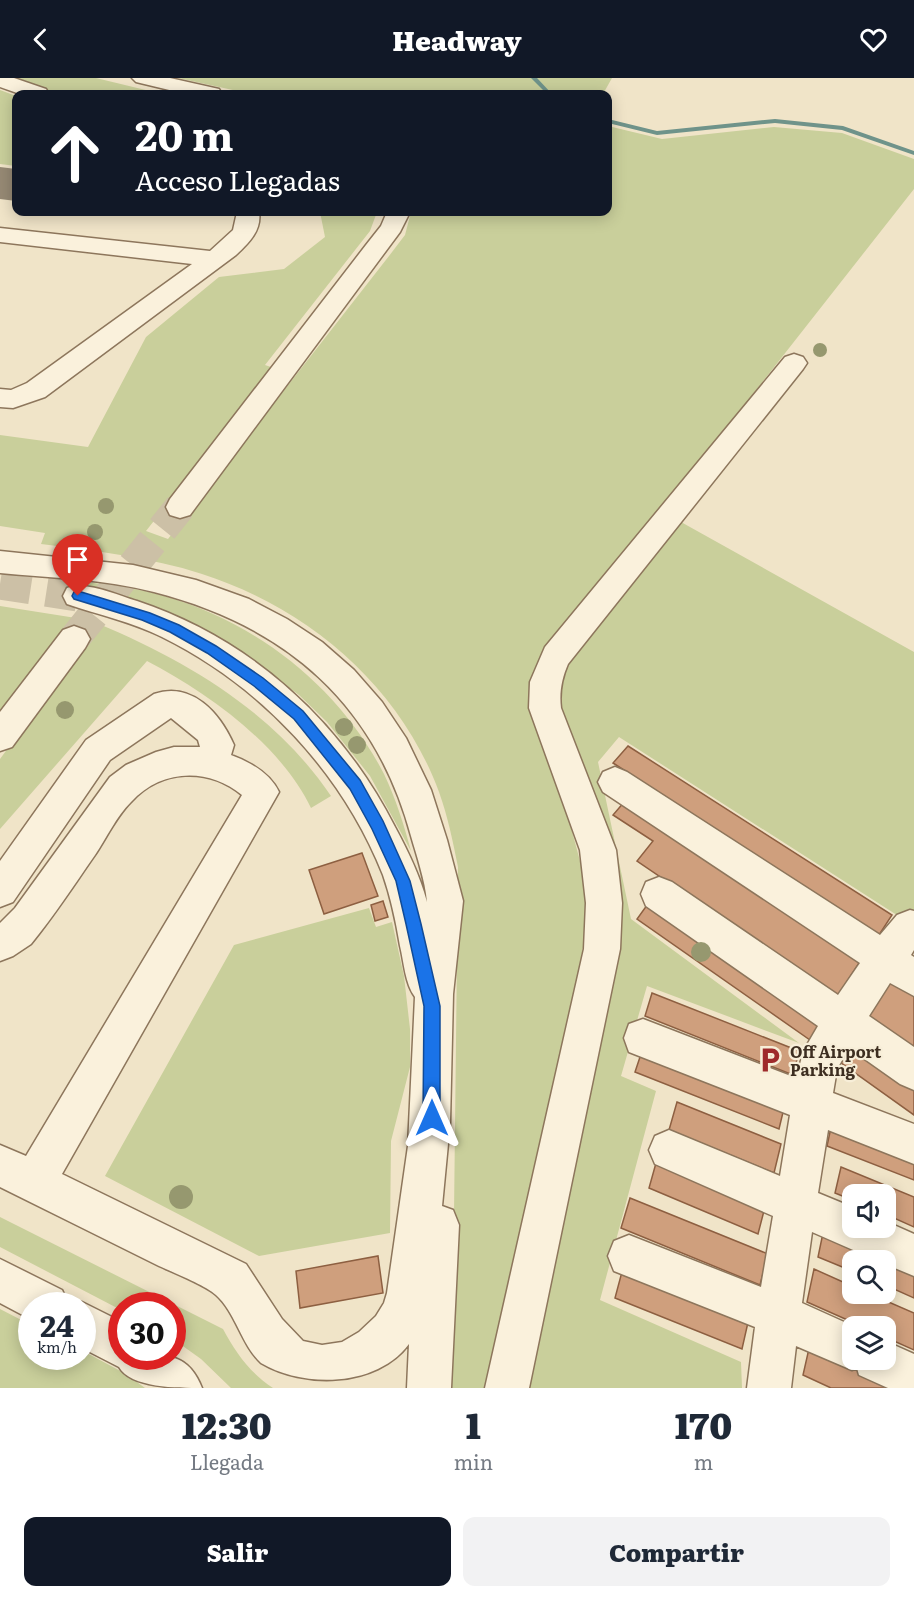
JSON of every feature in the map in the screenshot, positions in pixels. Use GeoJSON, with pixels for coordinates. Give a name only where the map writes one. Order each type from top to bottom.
{"type":"FeatureCollection","features":[{"type":"Feature","properties":{"kind":"street"},"geometry":{"type":"LineString","coordinates":[[142,78],[194,90]]}},
{"type":"Feature","properties":{"kind":"street"},"geometry":{"type":"LineString","coordinates":[[0,80],[27,90]]}},
{"type":"Feature","properties":{"kind":"street"},"geometry":{"type":"LineString","coordinates":[[0,398],[13,399],[36,390],[235,243],[245,231],[249,216]]}},
{"type":"Feature","properties":{"kind":"street"},"geometry":{"type":"LineString","coordinates":[[180,507],[375,250],[392,227],[396,216]]}},
{"type":"Feature","properties":{"kind":"street"},"geometry":{"type":"LineString","coordinates":[[0,235],[215,259]]}},
{"type":"Feature","properties":{"kind":"street"},"geometry":{"type":"LineString","coordinates":[[507,1388],[602,949],[604,903],[597,850],[545,708],[542,692],[546,676],[556,656],[794,363]]}},
{"type":"Feature","properties":{"kind":"street"},"geometry":{"type":"LineString","coordinates":[[0,562],[73,582],[175,629],[212,650],[299,715],[355,784],[378,825],[403,881],[432,1006]]}},
{"type":"Feature","properties":{"kind":"street"},"geometry":{"type":"LineString","coordinates":[[73,582],[148,579],[224,602],[271,623],[306,646],[340,676],[367,707],[390,739],[409,778],[425,819],[445,902],[432,1006],[432,1118],[440,1186],[429,1388]]}},
{"type":"Feature","properties":{"kind":"street"},"geometry":{"type":"LineString","coordinates":[[0,737],[74,639]]}},
{"type":"Feature","properties":{"kind":"street"},"geometry":{"type":"LineString","coordinates":[[0,890],[98,750],[165,704],[179,704],[211,731],[217,745],[212,762]]}},
{"type":"Feature","properties":{"kind":"street"},"geometry":{"type":"LineString","coordinates":[[0,944],[18,932],[28,920],[121,789],[151,767],[198,760],[212,762],[247,777],[262,792],[17,1173],[231,1279],[241,1291],[259,1327],[278,1351],[297,1361],[324,1368],[351,1361],[381,1344],[397,1323],[406,1301],[414,1263],[432,1118]]}},
{"type":"Feature","properties":{"kind":"street"},"geometry":{"type":"LineString","coordinates":[[615,782],[900,968]]}},
{"type":"Feature","properties":{"kind":"street"},"geometry":{"type":"LineString","coordinates":[[659,894],[914,1070]]}},
{"type":"Feature","properties":{"kind":"street"},"geometry":{"type":"LineString","coordinates":[[769,1388],[810,1103],[818,1064],[843,1021],[900,968],[910,927]]}},
{"type":"Feature","properties":{"kind":"street"},"geometry":{"type":"LineString","coordinates":[[644,1038],[914,1144]]}},
{"type":"Feature","properties":{"kind":"street"},"geometry":{"type":"LineString","coordinates":[[669,1150],[914,1255]]}},
{"type":"Feature","properties":{"kind":"street"},"geometry":{"type":"LineString","coordinates":[[629,1256],[778,1315],[842,1344]]}},
{"type":"Feature","properties":{"kind":"street"},"geometry":{"type":"LineString","coordinates":[[0,1280],[23,1292]]}},
{"type":"Feature","properties":{"kind":"street"},"geometry":{"type":"LineString","coordinates":[[896,1369],[914,1377]]}},
{"type":"Feature","properties":{"kind":"street"},"geometry":{"type":"LineString","coordinates":[[156,1370],[180,1388]]}},
{"type":"Feature","properties":{"kind":"green space"},"geometry":{"type":"Polygon","coordinates":[[[11,78],[96,78],[146,90],[45,90],[11,78]]]}},
{"type":"Feature","properties":{"kind":"green space"},"geometry":{"type":"Polygon","coordinates":[[[178,78],[612,78],[605,90],[233,90],[178,78]]]}},
{"type":"Feature","properties":{"kind":"green space"},"geometry":{"type":"Polygon","coordinates":[[[0,90],[12,94],[12,166],[0,164],[0,90]]]}},
{"type":"Feature","properties":{"kind":"green space"},"geometry":{"type":"Polygon","coordinates":[[[612,127],[662,139],[774,127],[842,133],[914,159],[914,189],[531,679],[587,887],[586,931],[539,1187],[497,1388],[452,1388],[458,867],[442,801],[422,754],[400,718],[375,685],[346,656],[313,630],[278,608],[241,589],[182,568],[122,555],[41,544],[45,533],[0,526],[0,435],[88,447],[146,337],[219,277],[284,269],[325,237],[321,216],[376,216],[370,231],[265,365],[274,368],[146,531],[168,539],[405,235],[410,216],[612,216],[612,127]]]}},
{"type":"Feature","properties":{"kind":"green space"},"geometry":{"type":"Polygon","coordinates":[[[681,522],[914,652],[914,926],[619,737],[598,762],[631,919],[799,1043],[647,986],[621,1076],[656,1091],[600,1300],[741,1362],[742,1388],[515,1388],[611,928],[553,713],[570,655],[681,522]]]}},
{"type":"Feature","properties":{"kind":"green space"},"geometry":{"type":"Polygon","coordinates":[[[79,581],[143,591],[199,608],[263,641],[292,662],[344,713],[365,742],[388,783],[411,851],[370,776],[327,722],[299,695],[272,675],[214,639],[68,590],[79,581]]]}},
{"type":"Feature","properties":{"kind":"green space"},"geometry":{"type":"Polygon","coordinates":[[[0,606],[76,618],[0,715],[0,606]]]}},
{"type":"Feature","properties":{"kind":"green space"},"geometry":{"type":"Polygon","coordinates":[[[99,624],[165,655],[228,693],[284,739],[309,766],[331,796],[311,808],[298,785],[281,763],[240,722],[194,688],[147,661],[0,829],[0,759],[99,624]]]}},
{"type":"Feature","properties":{"kind":"green space"},"geometry":{"type":"Polygon","coordinates":[[[369,908],[376,927],[392,922],[404,976],[410,1029],[410,1067],[391,1141],[390,1233],[259,1256],[105,1176],[234,945],[369,908]]]}},
{"type":"Feature","properties":{"kind":"green space"},"geometry":{"type":"Polygon","coordinates":[[[0,1217],[149,1292],[108,1292],[108,1303],[96,1297],[96,1292],[86,1292],[0,1247],[0,1217]]]}},
{"type":"Feature","properties":{"kind":"green space"},"geometry":{"type":"Polygon","coordinates":[[[0,1309],[18,1318],[18,1370],[96,1370],[96,1358],[108,1364],[108,1370],[119,1370],[145,1388],[0,1388],[0,1309]]]}},
{"type":"Feature","properties":{"kind":"green space"},"geometry":{"type":"Polygon","coordinates":[[[186,1310],[223,1329],[244,1362],[273,1388],[231,1388],[201,1359],[186,1348],[186,1310]]]}},
{"type":"Feature","properties":{"kind":"building"},"geometry":{"type":"Polygon","coordinates":[[[628,746],[892,915],[879,935],[613,763],[628,746]]]}},
{"type":"Feature","properties":{"kind":"building"},"geometry":{"type":"Polygon","coordinates":[[[625,801],[863,957],[837,997],[637,861],[653,841],[613,815],[625,801]]]}},
{"type":"Feature","properties":{"kind":"building"},"geometry":{"type":"Polygon","coordinates":[[[362,853],[378,896],[324,914],[309,870],[362,853]]]}},
{"type":"Feature","properties":{"kind":"building"},"geometry":{"type":"Polygon","coordinates":[[[383,901],[388,917],[375,921],[371,905],[383,901]]]}},
{"type":"Feature","properties":{"kind":"building"},"geometry":{"type":"Polygon","coordinates":[[[650,901],[823,1020],[810,1040],[637,919],[650,901]]]}},
{"type":"Feature","properties":{"kind":"building"},"geometry":{"type":"Polygon","coordinates":[[[892,976],[914,991],[914,1048],[867,1016],[892,976]]]}},
{"type":"Feature","properties":{"kind":"building"},"geometry":{"type":"Polygon","coordinates":[[[652,993],[799,1051],[793,1075],[645,1016],[652,993]]]}},
{"type":"Feature","properties":{"kind":"building"},"geometry":{"type":"Polygon","coordinates":[[[851,1039],[914,1083],[914,1115],[837,1060],[851,1039]]]}},
{"type":"Feature","properties":{"kind":"building"},"geometry":{"type":"Polygon","coordinates":[[[643,1048],[785,1104],[779,1129],[635,1072],[643,1048]]]}},
{"type":"Feature","properties":{"kind":"building"},"geometry":{"type":"Polygon","coordinates":[[[677,1102],[781,1144],[774,1173],[669,1130],[677,1102]]]}},
{"type":"Feature","properties":{"kind":"building"},"geometry":{"type":"Polygon","coordinates":[[[833,1118],[914,1150],[914,1180],[827,1146],[833,1118]]]}},
{"type":"Feature","properties":{"kind":"building"},"geometry":{"type":"Polygon","coordinates":[[[656,1163],[765,1207],[758,1234],[649,1188],[656,1163]]]}},
{"type":"Feature","properties":{"kind":"building"},"geometry":{"type":"Polygon","coordinates":[[[841,1167],[882,1184],[842,1184],[842,1196],[835,1193],[841,1167]]]}},
{"type":"Feature","properties":{"kind":"building"},"geometry":{"type":"Polygon","coordinates":[[[896,1190],[914,1197],[914,1227],[896,1219],[896,1190]]]}},
{"type":"Feature","properties":{"kind":"building"},"geometry":{"type":"Polygon","coordinates":[[[630,1198],[768,1254],[760,1285],[621,1228],[630,1198]]]}},
{"type":"Feature","properties":{"kind":"building"},"geometry":{"type":"Polygon","coordinates":[[[824,1228],[842,1236],[842,1238],[848,1238],[876,1250],[842,1250],[842,1267],[818,1257],[824,1228]]]}},
{"type":"Feature","properties":{"kind":"building"},"geometry":{"type":"Polygon","coordinates":[[[378,1256],[383,1293],[300,1308],[296,1271],[378,1256]]]}},
{"type":"Feature","properties":{"kind":"building"},"geometry":{"type":"Polygon","coordinates":[[[896,1258],[914,1266],[914,1298],[896,1290],[896,1258]]]}},
{"type":"Feature","properties":{"kind":"building"},"geometry":{"type":"Polygon","coordinates":[[[623,1268],[749,1318],[742,1349],[615,1298],[623,1268]]]}},
{"type":"Feature","properties":{"kind":"building"},"geometry":{"type":"Polygon","coordinates":[[[814,1269],[842,1282],[842,1304],[893,1304],[914,1313],[914,1350],[896,1342],[896,1316],[842,1318],[807,1302],[814,1269]]]}},
{"type":"Feature","properties":{"kind":"building"},"geometry":{"type":"Polygon","coordinates":[[[810,1344],[842,1359],[842,1370],[867,1370],[907,1388],[831,1388],[803,1375],[810,1344]]]}},
{"type":"Feature","properties":{"kind":"waterway"},"geometry":{"type":"LineString","coordinates":[[534,78],[546,90]]}},
{"type":"Feature","properties":{"kind":"waterway"},"geometry":{"type":"LineString","coordinates":[[612,122],[657,133],[775,121],[843,128],[914,153]]}},
{"type":"Feature","properties":{"kind":"taxiway"},"geometry":{"type":"LineString","coordinates":[[0,183],[12,184]]}},
{"type":"Feature","properties":{"kind":"tunnel"},"geometry":{"type":"LineString","coordinates":[[74,639],[180,507]]}},
{"type":"Feature","properties":{"kind":"tunnel"},"geometry":{"type":"LineString","coordinates":[[0,584],[78,596]]}},
{"type":"Feature","properties":{"kind":"place","name":"Off Airport Parking"},"geometry":{"type":"Point","coordinates":[770,1060]}},
{"type":"Feature","properties":{"kind":"route"},"geometry":{"type":"LineString","coordinates":[[78,596],[146,616],[212,650],[259,682],[299,715],[355,784],[378,825],[403,881],[414,924],[432,1006],[432,1118]]}}]}
